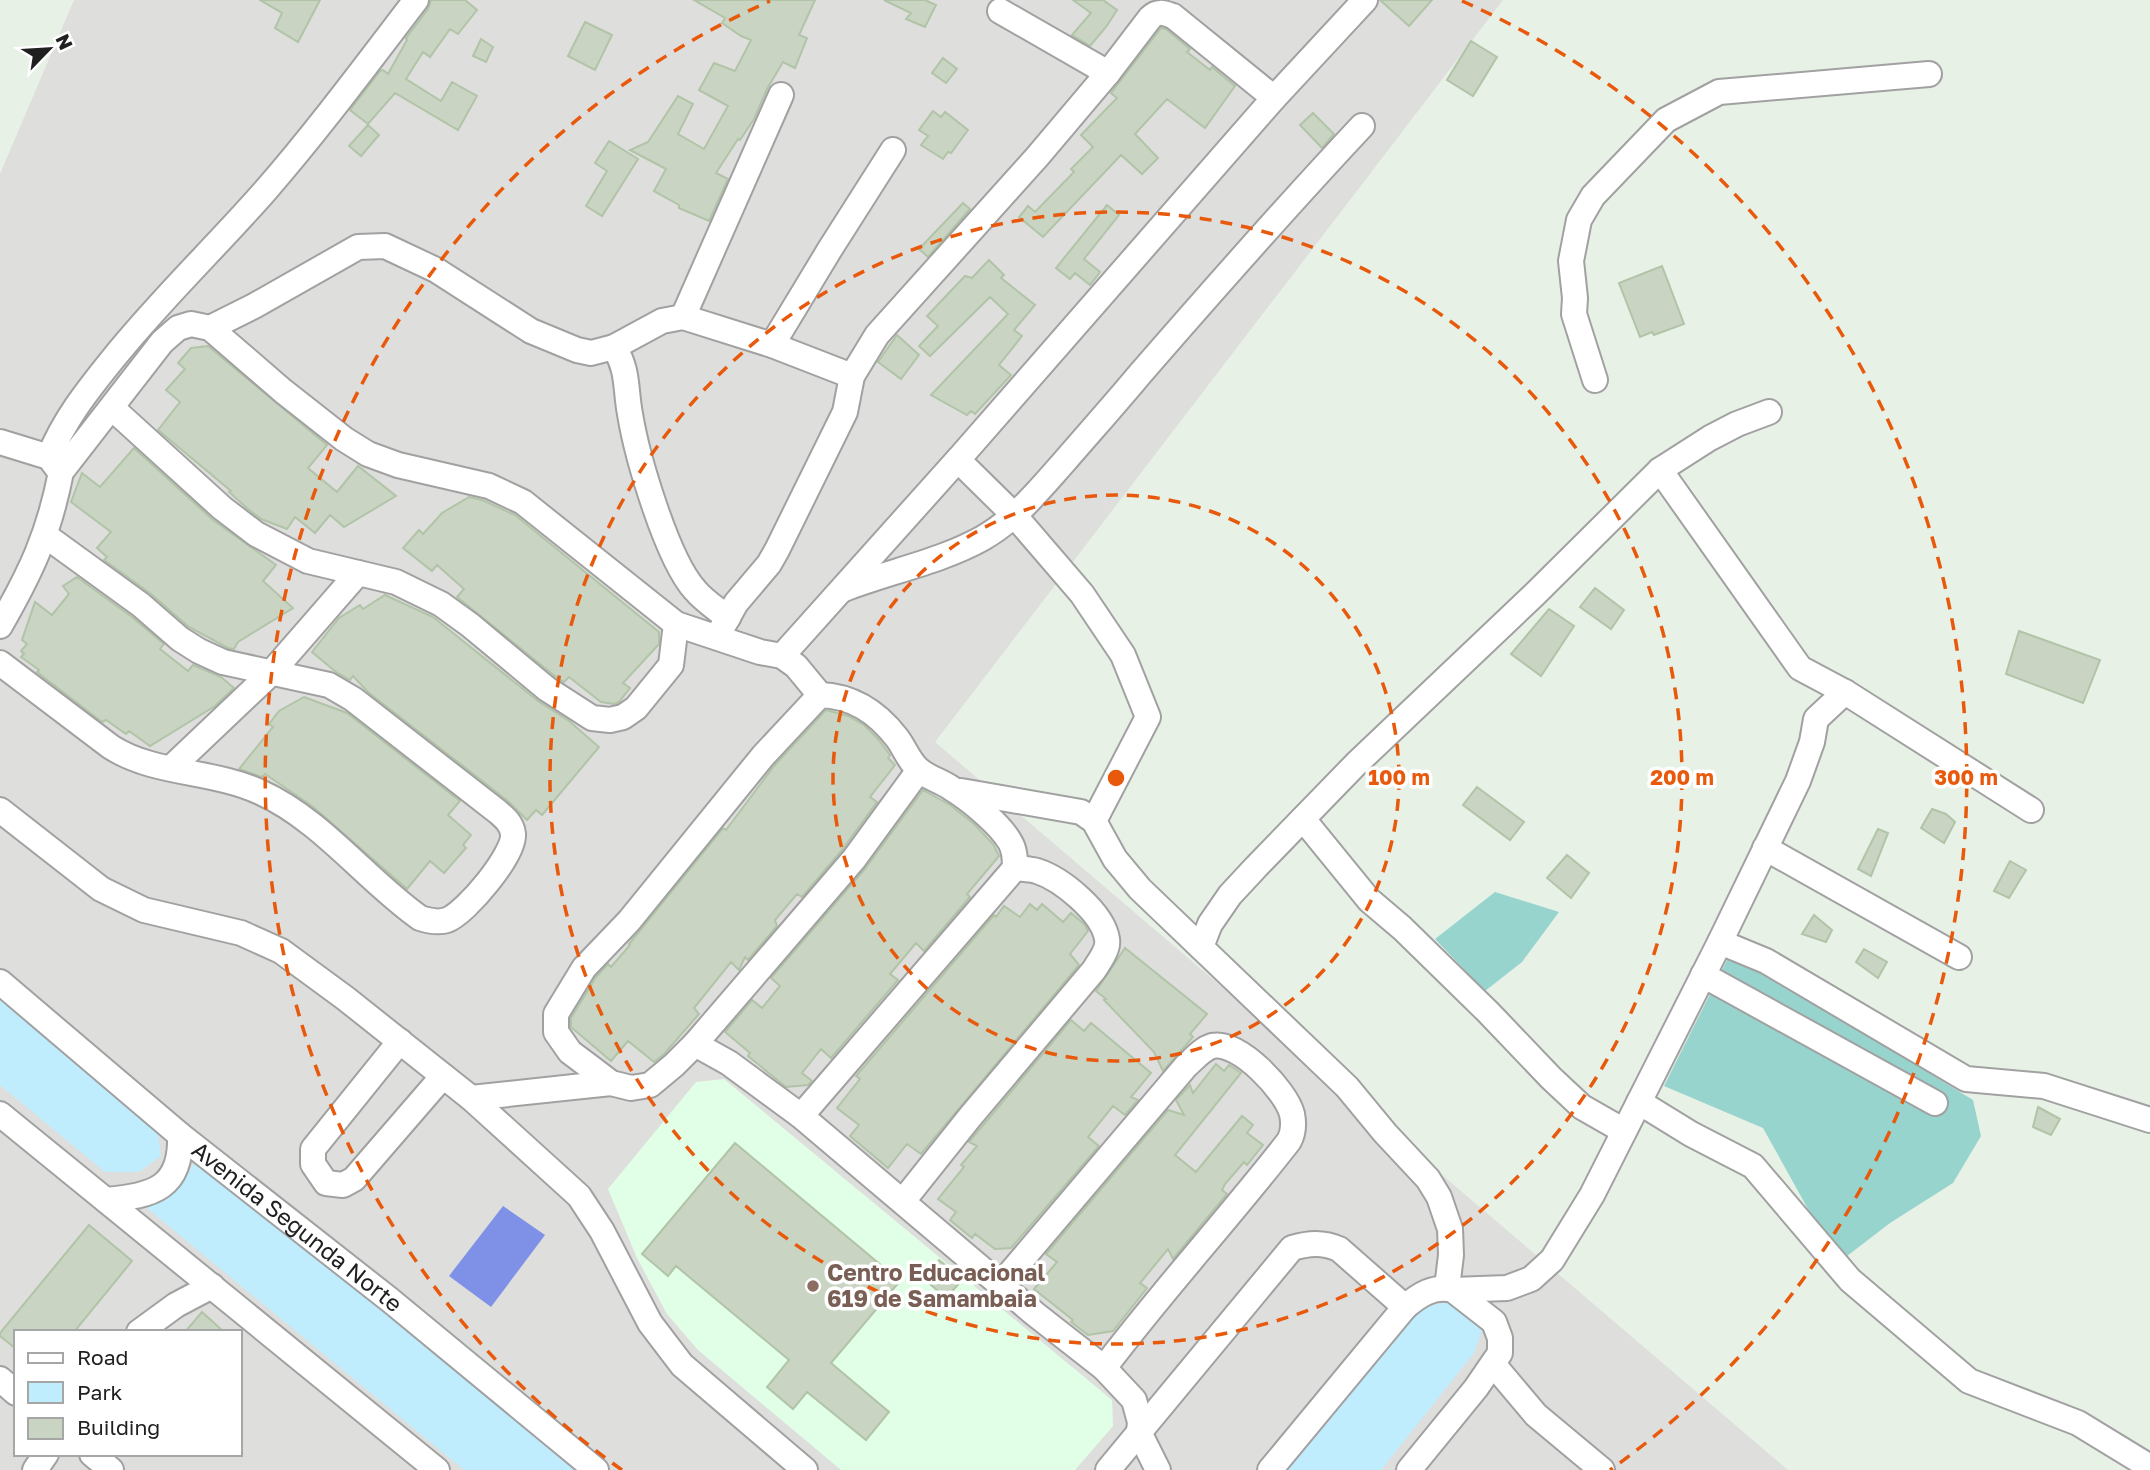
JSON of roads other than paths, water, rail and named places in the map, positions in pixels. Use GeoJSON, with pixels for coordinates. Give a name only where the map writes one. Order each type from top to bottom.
{"type":"FeatureCollection","features":[{"type":"Feature","properties":{"kind":"street"},"geometry":{"type":"LineString","coordinates":[[0,626],[46,536],[55,465],[68,418],[95,381],[181,279],[264,191],[363,71],[416,0]]}},
{"type":"Feature","properties":{"kind":"street"},"geometry":{"type":"LineString","coordinates":[[782,656],[958,460],[1274,98],[1365,0]]}},
{"type":"Feature","properties":{"kind":"street"},"geometry":{"type":"LineString","coordinates":[[1000,12],[1108,73]]}},
{"type":"Feature","properties":{"kind":"street"},"geometry":{"type":"LineString","coordinates":[[723,627],[736,603],[769,564],[777,550],[845,412],[852,376],[877,335],[1037,157],[1155,13],[1173,16],[1274,98]]}},
{"type":"Feature","properties":{"kind":"street"},"geometry":{"type":"LineString","coordinates":[[1595,380],[1574,314],[1575,298],[1570,261],[1579,220],[1592,196],[1666,120],[1719,92],[1929,74]]}},
{"type":"Feature","properties":{"kind":"street"},"geometry":{"type":"LineString","coordinates":[[683,317],[781,96]]}},
{"type":"Feature","properties":{"kind":"street"},"geometry":{"type":"LineString","coordinates":[[841,590],[951,553],[984,537],[1015,516],[1225,275],[1362,125]]}},
{"type":"Feature","properties":{"kind":"street"},"geometry":{"type":"LineString","coordinates":[[772,345],[893,149]]}},
{"type":"Feature","properties":{"kind":"street"},"geometry":{"type":"LineString","coordinates":[[210,328],[358,247],[385,246],[436,270],[531,331],[577,350],[591,353],[614,347],[662,321],[683,317],[772,345],[852,376]]}},
{"type":"Feature","properties":{"kind":"street"},"geometry":{"type":"LineString","coordinates":[[55,465],[112,408],[162,342],[178,328],[191,324],[210,328],[283,391],[344,439],[368,454],[398,465],[489,486],[523,502],[676,624],[723,627]]}},
{"type":"Feature","properties":{"kind":"street"},"geometry":{"type":"LineString","coordinates":[[614,347],[622,359],[626,373],[629,412],[641,466],[667,536],[694,589],[723,627],[760,652],[782,656],[796,666],[820,695]]}},
{"type":"Feature","properties":{"kind":"street"},"geometry":{"type":"LineString","coordinates":[[112,408],[256,534],[308,561],[396,582],[441,604],[547,689],[592,718],[610,720],[623,717],[636,708],[671,665],[676,624]]}},
{"type":"Feature","properties":{"kind":"street"},"geometry":{"type":"LineString","coordinates":[[1201,947],[1210,924],[1230,895],[1303,819],[1356,764],[1660,470],[1710,438],[1769,412]]}},
{"type":"Feature","properties":{"kind":"street"},"geometry":{"type":"LineString","coordinates":[[0,442],[55,465]]}},
{"type":"Feature","properties":{"kind":"street"},"geometry":{"type":"LineString","coordinates":[[958,460],[1015,516],[1082,594],[1123,655],[1148,717],[1094,821]]}},
{"type":"Feature","properties":{"kind":"street"},"geometry":{"type":"LineString","coordinates":[[1660,470],[1800,668],[1845,692],[2031,810]]}},
{"type":"Feature","properties":{"kind":"street"},"geometry":{"type":"LineString","coordinates":[[0,663],[129,758],[244,785],[282,803],[420,918],[438,922],[446,920],[463,908],[500,867],[511,845],[513,836],[505,818],[353,699],[329,685],[223,662],[180,639],[141,605],[46,536]]}},
{"type":"Feature","properties":{"kind":"street"},"geometry":{"type":"LineString","coordinates":[[171,768],[271,673],[358,573]]}},
{"type":"Feature","properties":{"kind":"street"},"geometry":{"type":"LineString","coordinates":[[1270,1470],[1405,1307],[1420,1294],[1433,1289],[1507,1288],[1531,1279],[1552,1260],[1592,1195],[1720,942],[1798,781],[1812,742],[1816,719],[1845,692]]}},
{"type":"Feature","properties":{"kind":"street"},"geometry":{"type":"LineString","coordinates":[[611,1083],[570,1052],[556,1032],[556,1014],[584,968],[629,921],[764,756],[820,695],[839,695],[871,713],[897,737],[919,770],[953,789],[980,810],[1010,842],[1015,854],[1015,868],[801,1116]]}},
{"type":"Feature","properties":{"kind":"street"},"geometry":{"type":"LineString","coordinates":[[471,1098],[611,1083],[631,1088],[650,1085],[695,1044],[854,859],[919,770]]}},
{"type":"Feature","properties":{"kind":"street"},"geometry":{"type":"LineString","coordinates":[[953,789],[984,797],[1081,812],[1094,821],[1115,859],[1140,889],[1347,1087],[1385,1133],[1428,1178],[1446,1213],[1450,1228],[1450,1289]]}},
{"type":"Feature","properties":{"kind":"street"},"geometry":{"type":"LineString","coordinates":[[0,810],[101,889],[144,910],[241,933],[281,951],[471,1098],[579,1196],[602,1231],[650,1323],[682,1364],[805,1470]]}},
{"type":"Feature","properties":{"kind":"street"},"geometry":{"type":"LineString","coordinates":[[1303,819],[1369,900],[1402,928],[1552,1078],[1582,1107],[1624,1131]]}},
{"type":"Feature","properties":{"kind":"street"},"geometry":{"type":"LineString","coordinates":[[1765,848],[1959,957]]}},
{"type":"Feature","properties":{"kind":"street"},"geometry":{"type":"LineString","coordinates":[[903,1201],[1094,970],[1107,945],[1100,920],[1075,894],[1049,876],[1035,870],[1015,868]]}},
{"type":"Feature","properties":{"kind":"street"},"geometry":{"type":"LineString","coordinates":[[1720,942],[1766,961],[1966,1079],[2044,1086],[2150,1120]]}},
{"type":"Feature","properties":{"kind":"street"},"geometry":{"type":"LineString","coordinates":[[1703,975],[1935,1104]]}},
{"type":"Feature","properties":{"kind":"street","name":"Avenida Segunda Norte"},"geometry":{"type":"LineString","coordinates":[[0,982],[180,1135],[368,1282],[596,1470]]}},
{"type":"Feature","properties":{"kind":"street"},"geometry":{"type":"LineString","coordinates":[[400,1041],[313,1149],[313,1164],[326,1183],[343,1185],[354,1179],[443,1076]]}},
{"type":"Feature","properties":{"kind":"street"},"geometry":{"type":"LineString","coordinates":[[695,1044],[729,1063],[801,1116],[1104,1368],[1134,1400],[1140,1422],[1139,1432],[1158,1470]]}},
{"type":"Feature","properties":{"kind":"street"},"geometry":{"type":"LineString","coordinates":[[1001,1284],[1186,1066],[1212,1046],[1224,1046],[1240,1054],[1268,1078],[1286,1100],[1292,1112],[1294,1131],[1255,1186],[1104,1368]]}},
{"type":"Feature","properties":{"kind":"street"},"geometry":{"type":"LineString","coordinates":[[1639,1102],[1753,1166],[1850,1280],[1969,1381],[2078,1423],[2150,1467]]}},
{"type":"Feature","properties":{"kind":"street"},"geometry":{"type":"LineString","coordinates":[[0,1114],[437,1470]]}},
{"type":"Feature","properties":{"kind":"street"},"geometry":{"type":"LineString","coordinates":[[106,1200],[150,1192],[173,1176],[179,1164],[180,1135]]}},
{"type":"Feature","properties":{"kind":"street"},"geometry":{"type":"LineString","coordinates":[[1108,1470],[1292,1248],[1329,1244],[1405,1307]]}},
{"type":"Feature","properties":{"kind":"street"},"geometry":{"type":"LineString","coordinates":[[142,1330],[176,1305],[212,1286]]}},
{"type":"Feature","properties":{"kind":"street"},"geometry":{"type":"LineString","coordinates":[[1409,1470],[1476,1388],[1500,1353],[1500,1338],[1494,1322],[1450,1289]]}},
{"type":"Feature","properties":{"kind":"street"},"geometry":{"type":"LineString","coordinates":[[1493,1364],[1536,1415],[1602,1470]]}},
{"type":"Feature","properties":{"kind":"street"},"geometry":{"type":"LineString","coordinates":[[0,1379],[14,1391]]}},
{"type":"Feature","properties":{"kind":"street"},"geometry":{"type":"LineString","coordinates":[[1476,1388],[1536,1415]]}},
{"type":"Feature","properties":{"kind":"place","name":"Centro Educacional 619 de Samambaia"},"geometry":{"type":"Point","coordinates":[813,1286]}}]}
